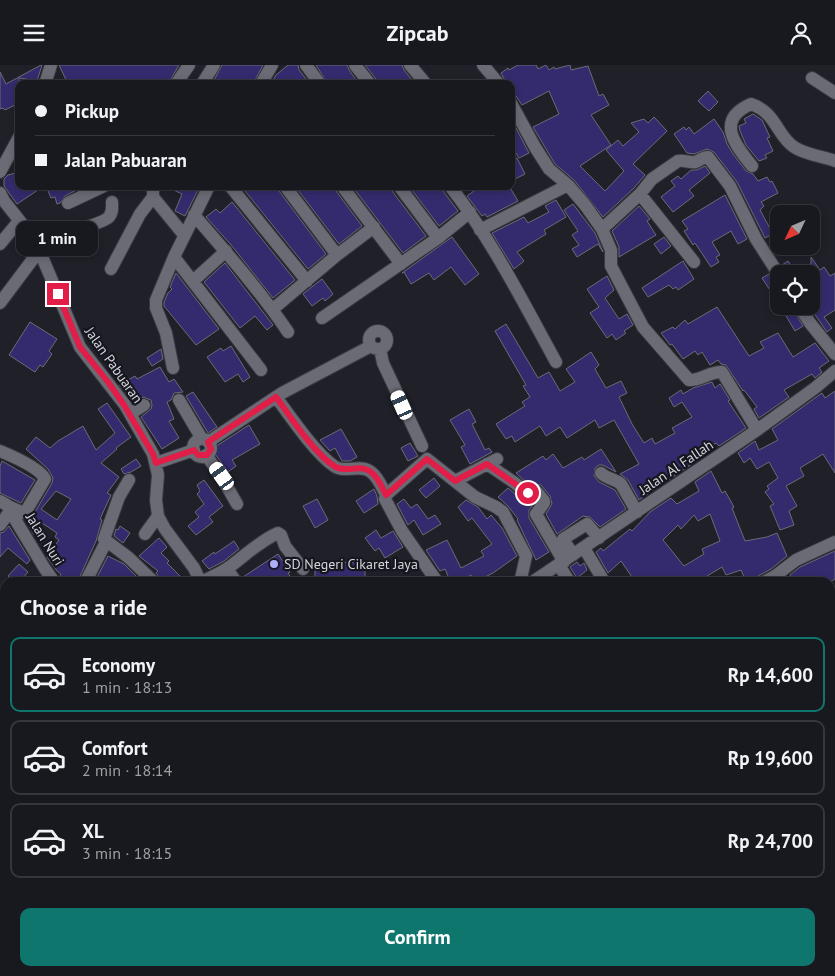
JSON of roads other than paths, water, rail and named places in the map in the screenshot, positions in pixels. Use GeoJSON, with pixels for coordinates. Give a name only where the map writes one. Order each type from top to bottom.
{"type":"FeatureCollection","features":[{"type":"Feature","properties":{"kind":"street"},"geometry":{"type":"LineString","coordinates":[[46,80],[51,65]]}},
{"type":"Feature","properties":{"kind":"street"},"geometry":{"type":"LineString","coordinates":[[179,80],[189,65]]}},
{"type":"Feature","properties":{"kind":"street"},"geometry":{"type":"LineString","coordinates":[[205,80],[214,65]]}},
{"type":"Feature","properties":{"kind":"street"},"geometry":{"type":"LineString","coordinates":[[264,80],[272,65]]}},
{"type":"Feature","properties":{"kind":"street"},"geometry":{"type":"LineString","coordinates":[[306,65],[317,80]]}},
{"type":"Feature","properties":{"kind":"street"},"geometry":{"type":"LineString","coordinates":[[355,65],[367,80]]}},
{"type":"Feature","properties":{"kind":"street"},"geometry":{"type":"LineString","coordinates":[[410,65],[423,80]]}},
{"type":"Feature","properties":{"kind":"street"},"geometry":{"type":"LineString","coordinates":[[483,65],[496,80]]}},
{"type":"Feature","properties":{"kind":"street"},"geometry":{"type":"LineString","coordinates":[[812,78],[835,93]]}},
{"type":"Feature","properties":{"kind":"street"},"geometry":{"type":"LineString","coordinates":[[752,166],[731,135],[732,121],[736,113],[751,104],[769,115],[786,140],[794,147],[806,153],[835,161]]}},
{"type":"Feature","properties":{"kind":"street"},"geometry":{"type":"LineString","coordinates":[[515,110],[549,169],[568,185],[586,205],[602,229],[611,250],[611,266],[644,327],[689,380],[695,381],[722,371],[757,430]]}},
{"type":"Feature","properties":{"kind":"street"},"geometry":{"type":"LineString","coordinates":[[0,172],[15,144]]}},
{"type":"Feature","properties":{"kind":"street"},"geometry":{"type":"LineString","coordinates":[[602,229],[640,194],[652,179],[678,161],[692,162],[708,157],[730,186],[756,239],[773,265]]}},
{"type":"Feature","properties":{"kind":"street"},"geometry":{"type":"LineString","coordinates":[[480,230],[568,185]]}},
{"type":"Feature","properties":{"kind":"street"},"geometry":{"type":"LineString","coordinates":[[68,203],[96,190]]}},
{"type":"Feature","properties":{"kind":"street"},"geometry":{"type":"LineString","coordinates":[[173,367],[166,333],[156,308],[156,300],[184,235],[207,190]]}},
{"type":"Feature","properties":{"kind":"street"},"geometry":{"type":"LineString","coordinates":[[233,190],[307,281]]}},
{"type":"Feature","properties":{"kind":"street"},"geometry":{"type":"LineString","coordinates":[[288,190],[337,255]]}},
{"type":"Feature","properties":{"kind":"street"},"geometry":{"type":"LineString","coordinates":[[345,190],[401,264]]}},
{"type":"Feature","properties":{"kind":"street"},"geometry":{"type":"LineString","coordinates":[[402,190],[438,238]]}},
{"type":"Feature","properties":{"kind":"street"},"geometry":{"type":"LineString","coordinates":[[453,190],[499,259],[556,362]]}},
{"type":"Feature","properties":{"kind":"street"},"geometry":{"type":"LineString","coordinates":[[112,269],[140,213],[153,192],[184,235]]}},
{"type":"Feature","properties":{"kind":"street","name":"Jalan Pabuaran"},"geometry":{"type":"LineString","coordinates":[[0,193],[37,245],[80,347],[108,382],[130,414],[153,454],[158,475],[156,500],[158,516],[198,577]]}},
{"type":"Feature","properties":{"kind":"street"},"geometry":{"type":"LineString","coordinates":[[640,194],[694,262]]}},
{"type":"Feature","properties":{"kind":"street"},"geometry":{"type":"LineString","coordinates":[[0,303],[37,245],[67,232],[108,219],[113,212],[112,202]]}},
{"type":"Feature","properties":{"kind":"street"},"geometry":{"type":"LineString","coordinates":[[322,318],[438,238],[470,213]]}},
{"type":"Feature","properties":{"kind":"street"},"geometry":{"type":"LineString","coordinates":[[194,215],[273,309],[288,332]]}},
{"type":"Feature","properties":{"kind":"street"},"geometry":{"type":"LineString","coordinates":[[0,244],[19,221]]}},
{"type":"Feature","properties":{"kind":"street"},"geometry":{"type":"LineString","coordinates":[[273,309],[337,255],[374,227]]}},
{"type":"Feature","properties":{"kind":"street"},"geometry":{"type":"LineString","coordinates":[[193,281],[226,251]]}},
{"type":"Feature","properties":{"kind":"street"},"geometry":{"type":"LineString","coordinates":[[174,257],[261,370]]}},
{"type":"Feature","properties":{"kind":"street"},"geometry":{"type":"LineString","coordinates":[[805,315],[835,354]]}},
{"type":"Feature","properties":{"kind":"street"},"geometry":{"type":"LineString","coordinates":[[206,455],[198,455],[194,450],[195,443],[205,441],[276,397],[376,347],[422,446]]}},
{"type":"Feature","properties":{"kind":"street","name":"Jalan Al Fallah"},"geometry":{"type":"LineString","coordinates":[[540,577],[757,430],[835,371]]}},
{"type":"Feature","properties":{"kind":"street"},"geometry":{"type":"LineString","coordinates":[[276,397],[321,455],[335,467],[347,470],[361,467],[371,471],[386,495],[386,500],[402,531],[434,577]]}},
{"type":"Feature","properties":{"kind":"street"},"geometry":{"type":"LineString","coordinates":[[179,400],[211,449],[206,455]]}},
{"type":"Feature","properties":{"kind":"street"},"geometry":{"type":"LineString","coordinates":[[130,414],[144,405]]}},
{"type":"Feature","properties":{"kind":"street"},"geometry":{"type":"LineString","coordinates":[[156,463],[194,450]]}},
{"type":"Feature","properties":{"kind":"street"},"geometry":{"type":"LineString","coordinates":[[0,451],[24,462],[43,475],[45,479],[26,511],[24,513],[6,507],[0,525]]}},
{"type":"Feature","properties":{"kind":"street"},"geometry":{"type":"LineString","coordinates":[[206,455],[222,476],[237,504]]}},
{"type":"Feature","properties":{"kind":"street"},"geometry":{"type":"LineString","coordinates":[[386,495],[427,459],[476,497],[503,512],[526,556],[521,577]]}},
{"type":"Feature","properties":{"kind":"street"},"geometry":{"type":"LineString","coordinates":[[455,481],[492,462],[525,492],[537,492],[544,503],[536,514],[565,561]]}},
{"type":"Feature","properties":{"kind":"street"},"geometry":{"type":"LineString","coordinates":[[600,473],[605,478],[618,481],[621,484],[637,512]]}},
{"type":"Feature","properties":{"kind":"street"},"geometry":{"type":"LineString","coordinates":[[128,480],[119,497],[104,537],[106,542],[129,558],[148,577]]}},
{"type":"Feature","properties":{"kind":"street","name":"Jalan Nuri"},"geometry":{"type":"LineString","coordinates":[[6,507],[51,577]]}},
{"type":"Feature","properties":{"kind":"street"},"geometry":{"type":"LineString","coordinates":[[146,534],[158,516]]}},
{"type":"Feature","properties":{"kind":"street"},"geometry":{"type":"LineString","coordinates":[[569,577],[563,539],[587,524],[599,538]]}},
{"type":"Feature","properties":{"kind":"street"},"geometry":{"type":"LineString","coordinates":[[211,577],[227,569],[268,538],[280,533],[285,546],[303,569]]}},
{"type":"Feature","properties":{"kind":"street"},"geometry":{"type":"LineString","coordinates":[[88,577],[106,542]]}},
{"type":"Feature","properties":{"kind":"street"},"geometry":{"type":"LineString","coordinates":[[773,577],[796,560],[835,542]]}},
{"type":"Feature","properties":{"kind":"street"},"geometry":{"type":"LineString","coordinates":[[584,548],[601,577]]}},
{"type":"Feature","properties":{"kind":"street"},"geometry":{"type":"LineString","coordinates":[[227,569],[233,577]]}},
{"type":"Feature","properties":{"kind":"place","name":"SD Negeri Cikaret Jaya"},"geometry":{"type":"Point","coordinates":[274,564]}}]}
